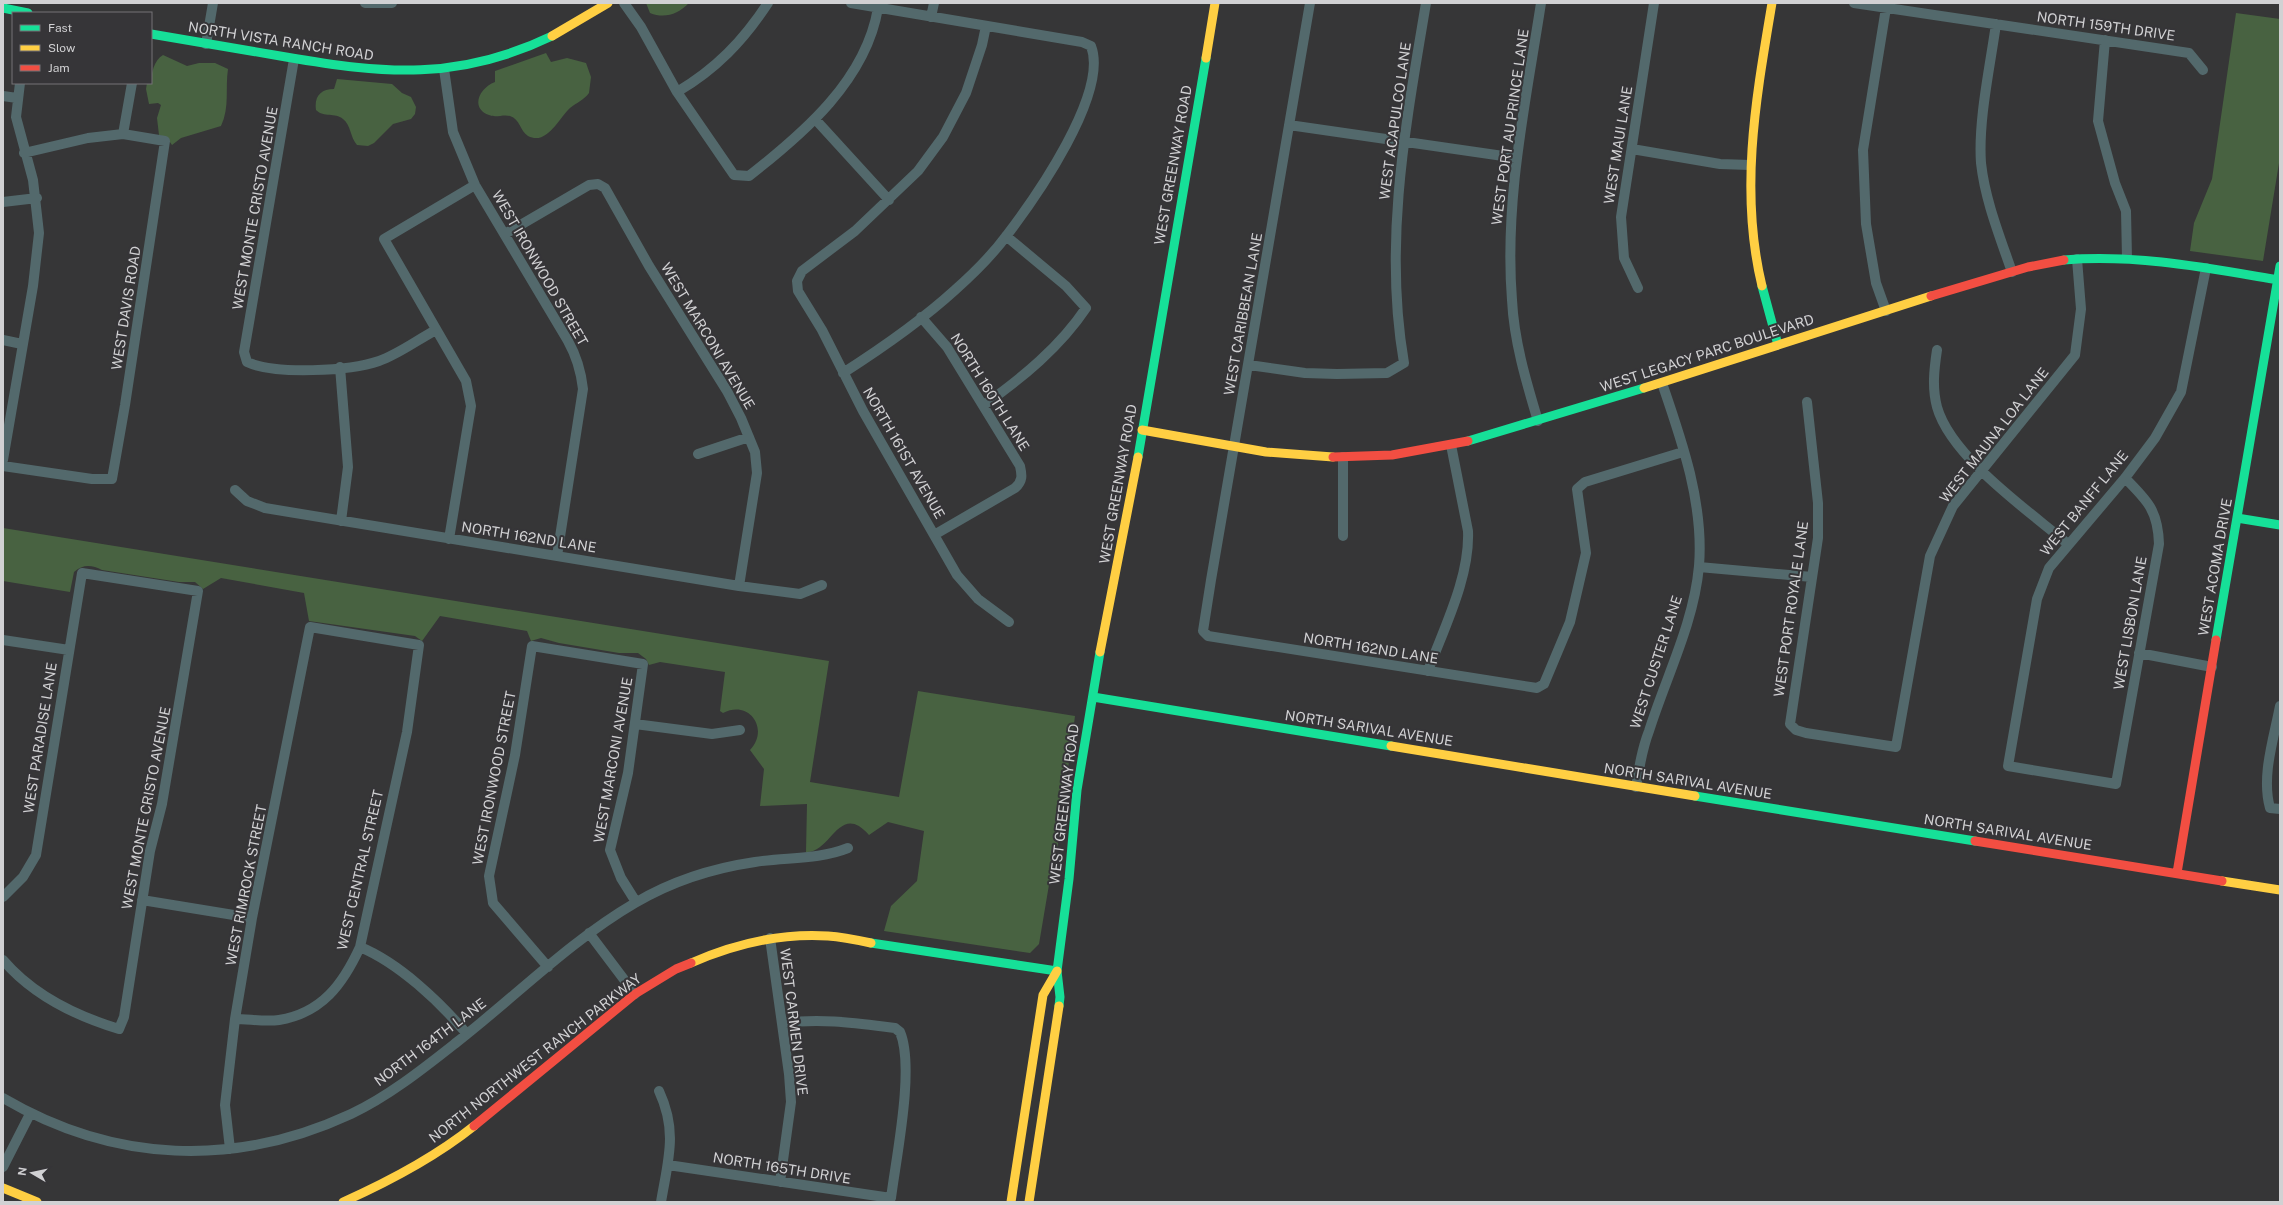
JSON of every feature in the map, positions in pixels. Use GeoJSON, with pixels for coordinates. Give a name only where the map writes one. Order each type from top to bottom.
{"type":"FeatureCollection","features":[{"type":"Feature","properties":{"kind":"main road","name":"NORTH VISTA RANCH ROAD"},"geometry":{"type":"LineString","coordinates":[[152,34],[373,71],[444,69],[497,57],[529,47],[571,27],[608,3]]}},
{"type":"Feature","properties":{"kind":"main road","name":"WEST GREENWAY ROAD"},"geometry":{"type":"LineString","coordinates":[[1029,1202],[1032,1174],[1060,997],[1057,971],[1069,879],[1077,790],[1092,696],[1142,430],[1215,3]]}},
{"type":"Feature","properties":{"kind":"main road"},"geometry":{"type":"LineString","coordinates":[[1772,3],[1753,117],[1750,165],[1750,208],[1754,251],[1778,345]]}},
{"type":"Feature","properties":{"kind":"main road"},"geometry":{"type":"LineString","coordinates":[[3,8],[23,12]]}},
{"type":"Feature","properties":{"kind":"main road","name":"WEST LEGACY PARC BOULEVARD"},"geometry":{"type":"LineString","coordinates":[[1142,430],[1234,447],[1298,455],[1343,457],[1392,455],[1451,445],[1538,421],[2012,272],[2061,260],[2127,258],[2206,268],[2278,280]]}},
{"type":"Feature","properties":{"kind":"main road","name":"WEST ACOMA DRIVE"},"geometry":{"type":"LineString","coordinates":[[2177,873],[2280,266]]}},
{"type":"Feature","properties":{"kind":"main road"},"geometry":{"type":"LineString","coordinates":[[2237,518],[2280,525]]}},
{"type":"Feature","properties":{"kind":"main road","name":"NORTH SARIVAL AVENUE"},"geometry":{"type":"LineString","coordinates":[[1092,696],[1636,787],[2280,890]]}},
{"type":"Feature","properties":{"kind":"main road","name":"NORTH NORTHWEST RANCH PARKWAY"},"geometry":{"type":"LineString","coordinates":[[343,1202],[391,1181],[448,1147],[635,994],[690,962],[736,945],[770,938],[798,936],[847,938],[1057,971]]}},
{"type":"Feature","properties":{"kind":"main road","name":"WEST GREENWAY ROAD"},"geometry":{"type":"LineString","coordinates":[[1011,1202],[1043,995],[1057,971]]}},
{"type":"Feature","properties":{"kind":"main road"},"geometry":{"type":"LineString","coordinates":[[3,1188],[37,1202]]}},
{"type":"Feature","properties":{"kind":"street"},"geometry":{"type":"LineString","coordinates":[[206,44],[213,3]]}},
{"type":"Feature","properties":{"kind":"street"},"geometry":{"type":"LineString","coordinates":[[366,3],[392,3]]}},
{"type":"Feature","properties":{"kind":"street"},"geometry":{"type":"LineString","coordinates":[[624,3],[641,27],[677,92],[734,175],[749,176],[783,149],[815,119],[848,78],[869,39],[876,22],[878,8]]}},
{"type":"Feature","properties":{"kind":"street"},"geometry":{"type":"LineString","coordinates":[[677,92],[704,76],[749,30],[768,3]]}},
{"type":"Feature","properties":{"kind":"street"},"geometry":{"type":"LineString","coordinates":[[843,373],[880,350],[955,290],[1006,236],[1072,135],[1089,92],[1095,55],[1091,46],[1082,42],[850,3]]}},
{"type":"Feature","properties":{"kind":"street"},"geometry":{"type":"LineString","coordinates":[[932,17],[934,3]]}},
{"type":"Feature","properties":{"kind":"street","name":"WEST CARIBBEAN LANE"},"geometry":{"type":"LineString","coordinates":[[1203,631],[1310,3]]}},
{"type":"Feature","properties":{"kind":"street","name":"WEST ACAPULCO LANE"},"geometry":{"type":"LineString","coordinates":[[1249,365],[1274,370],[1337,374],[1387,373],[1404,363],[1398,329],[1395,238],[1403,140],[1426,3]]}},
{"type":"Feature","properties":{"kind":"street","name":"WEST PORT AU PRINCE LANE"},"geometry":{"type":"LineString","coordinates":[[1538,421],[1518,350],[1512,301],[1510,226],[1517,158],[1541,3]]}},
{"type":"Feature","properties":{"kind":"street","name":"WEST MAUI LANE"},"geometry":{"type":"LineString","coordinates":[[1638,288],[1624,258],[1622,217],[1654,3]]}},
{"type":"Feature","properties":{"kind":"street","name":"NORTH 159TH DRIVE"},"geometry":{"type":"LineString","coordinates":[[1854,3],[2189,53],[2203,70]]}},
{"type":"Feature","properties":{"kind":"street"},"geometry":{"type":"LineString","coordinates":[[1886,8],[1863,150],[1866,224],[1876,283],[1886,311]]}},
{"type":"Feature","properties":{"kind":"street"},"geometry":{"type":"LineString","coordinates":[[1996,24],[1980,142],[1981,164],[1985,188],[2012,272]]}},
{"type":"Feature","properties":{"kind":"street"},"geometry":{"type":"LineString","coordinates":[[815,119],[889,200],[918,171],[943,137],[966,93],[982,45],[986,26]]}},
{"type":"Feature","properties":{"kind":"street"},"geometry":{"type":"LineString","coordinates":[[2105,40],[2098,121],[2114,183],[2126,211],[2127,258]]}},
{"type":"Feature","properties":{"kind":"street","name":"WEST MONTE CRISTO AVENUE"},"geometry":{"type":"LineString","coordinates":[[294,59],[244,352],[247,362],[257,367],[290,371],[340,367]]}},
{"type":"Feature","properties":{"kind":"street","name":"WEST IRONWOOD STREET"},"geometry":{"type":"LineString","coordinates":[[444,69],[453,132],[475,185],[568,341],[576,356],[581,371],[583,389],[557,556]]}},
{"type":"Feature","properties":{"kind":"street"},"geometry":{"type":"LineString","coordinates":[[3,460],[37,256],[39,233],[37,198],[24,153],[16,117],[20,84]]}},
{"type":"Feature","properties":{"kind":"street"},"geometry":{"type":"LineString","coordinates":[[24,153],[88,138],[123,134],[132,84]]}},
{"type":"Feature","properties":{"kind":"street"},"geometry":{"type":"LineString","coordinates":[[3,96],[17,98]]}},
{"type":"Feature","properties":{"kind":"street"},"geometry":{"type":"LineString","coordinates":[[1289,125],[1403,140],[1517,158]]}},
{"type":"Feature","properties":{"kind":"street","name":"WEST DAVIS ROAD"},"geometry":{"type":"LineString","coordinates":[[3,466],[92,479],[112,479],[125,405],[165,141],[123,134]]}},
{"type":"Feature","properties":{"kind":"street"},"geometry":{"type":"LineString","coordinates":[[1632,149],[1720,164],[1750,165]]}},
{"type":"Feature","properties":{"kind":"street","name":"WEST MARCONI AVENUE"},"geometry":{"type":"LineString","coordinates":[[505,234],[589,185],[598,184],[605,188],[649,266],[705,354],[741,418],[755,452],[757,473],[739,586]]}},
{"type":"Feature","properties":{"kind":"street"},"geometry":{"type":"LineString","coordinates":[[449,538],[471,406],[466,381],[384,239],[475,185]]}},
{"type":"Feature","properties":{"kind":"street"},"geometry":{"type":"LineString","coordinates":[[3,202],[37,198]]}},
{"type":"Feature","properties":{"kind":"street","name":"NORTH 161ST AVENUE"},"geometry":{"type":"LineString","coordinates":[[889,200],[838,246],[802,271],[796,281],[798,291],[822,330],[863,411],[965,586],[986,607],[1009,622]]}},
{"type":"Feature","properties":{"kind":"street"},"geometry":{"type":"LineString","coordinates":[[984,405],[1025,373],[1075,324],[1086,308],[1066,286],[1006,236]]}},
{"type":"Feature","properties":{"kind":"street","name":"WEST MAUNA LOA LANE"},"geometry":{"type":"LineString","coordinates":[[1790,724],[1796,730],[1806,733],[1896,747],[1930,556],[1954,506],[1981,470],[2075,355],[2081,309],[2078,259]]}},
{"type":"Feature","properties":{"kind":"street","name":"WEST BANFF LANE"},"geometry":{"type":"LineString","coordinates":[[2116,784],[2008,766],[2038,599],[2049,568],[2125,478],[2155,438],[2181,392],[2206,268]]}},
{"type":"Feature","properties":{"kind":"street","name":"NORTH 160TH LANE"},"geometry":{"type":"LineString","coordinates":[[921,318],[947,347],[984,405],[1020,466],[1026,480],[1015,488],[934,535]]}},
{"type":"Feature","properties":{"kind":"street"},"geometry":{"type":"LineString","coordinates":[[341,521],[348,467],[340,367],[380,361],[436,330]]}},
{"type":"Feature","properties":{"kind":"street"},"geometry":{"type":"LineString","coordinates":[[3,340],[22,344]]}},
{"type":"Feature","properties":{"kind":"street"},"geometry":{"type":"LineString","coordinates":[[1937,350],[1932,382],[1937,409],[1952,438],[1981,470],[2068,544]]}},
{"type":"Feature","properties":{"kind":"street","name":"WEST CUSTER LANE"},"geometry":{"type":"LineString","coordinates":[[1636,787],[1648,731],[1684,630],[1698,567],[1700,547],[1696,497],[1662,383]]}},
{"type":"Feature","properties":{"kind":"street","name":"WEST PORT ROYALE LANE"},"geometry":{"type":"LineString","coordinates":[[1790,724],[1818,538],[1818,503],[1807,402]]}},
{"type":"Feature","properties":{"kind":"street"},"geometry":{"type":"LineString","coordinates":[[698,454],[748,437]]}},
{"type":"Feature","properties":{"kind":"street"},"geometry":{"type":"LineString","coordinates":[[1428,671],[1464,573],[1469,546],[1468,531],[1451,445]]}},
{"type":"Feature","properties":{"kind":"street","name":"NORTH 162ND LANE"},"geometry":{"type":"LineString","coordinates":[[1203,631],[1208,636],[1536,688],[1544,684],[1570,622],[1586,553],[1577,489],[1585,482],[1683,452]]}},
{"type":"Feature","properties":{"kind":"street"},"geometry":{"type":"LineString","coordinates":[[1343,457],[1343,536]]}},
{"type":"Feature","properties":{"kind":"street","name":"WEST LISBON LANE"},"geometry":{"type":"LineString","coordinates":[[2116,784],[2159,544],[2158,524],[2147,500],[2125,478]]}},
{"type":"Feature","properties":{"kind":"street","name":"NORTH 162ND LANE"},"geometry":{"type":"LineString","coordinates":[[235,490],[247,501],[256,506],[739,586],[800,594],[822,585]]}},
{"type":"Feature","properties":{"kind":"street"},"geometry":{"type":"LineString","coordinates":[[1698,567],[1812,577]]}},
{"type":"Feature","properties":{"kind":"street","name":"WEST PARADISE LANE"},"geometry":{"type":"LineString","coordinates":[[3,898],[23,877],[36,855],[82,573],[198,590]]}},
{"type":"Feature","properties":{"kind":"street","name":"WEST MONTE CRISTO AVENUE"},"geometry":{"type":"LineString","coordinates":[[3,960],[28,982],[60,1005],[101,1024],[119,1029],[124,1017],[150,852],[163,796],[198,590]]}},
{"type":"Feature","properties":{"kind":"street","name":"WEST RIMROCK STREET"},"geometry":{"type":"LineString","coordinates":[[230,1149],[225,1105],[236,1019],[252,918],[310,627],[419,645]]}},
{"type":"Feature","properties":{"kind":"street"},"geometry":{"type":"LineString","coordinates":[[3,640],[69,650]]}},
{"type":"Feature","properties":{"kind":"street","name":"WEST CENTRAL STREET"},"geometry":{"type":"LineString","coordinates":[[236,1019],[278,1020],[318,1005],[333,994],[347,974],[360,947],[407,732],[419,645]]}},
{"type":"Feature","properties":{"kind":"street","name":"WEST IRONWOOD STREET"},"geometry":{"type":"LineString","coordinates":[[548,967],[493,903],[489,876],[515,755],[532,646],[643,664]]}},
{"type":"Feature","properties":{"kind":"street"},"geometry":{"type":"LineString","coordinates":[[2139,653],[2212,666]]}},
{"type":"Feature","properties":{"kind":"street","name":"WEST MARCONI AVENUE"},"geometry":{"type":"LineString","coordinates":[[636,902],[621,878],[610,850],[628,774],[643,664]]}},
{"type":"Feature","properties":{"kind":"street"},"geometry":{"type":"LineString","coordinates":[[2275,809],[2267,798],[2268,774],[2280,706]]}},
{"type":"Feature","properties":{"kind":"street"},"geometry":{"type":"LineString","coordinates":[[634,724],[712,734],[740,730]]}},
{"type":"Feature","properties":{"kind":"street","name":"NORTH 164TH LANE"},"geometry":{"type":"LineString","coordinates":[[3,1098],[30,1114],[86,1137],[187,1152],[257,1146],[302,1134],[353,1113],[403,1083],[467,1034],[589,933],[636,902],[676,882],[716,870],[756,862],[826,856],[848,848]]}},
{"type":"Feature","properties":{"kind":"street"},"geometry":{"type":"LineString","coordinates":[[142,900],[252,918]]}},
{"type":"Feature","properties":{"kind":"street"},"geometry":{"type":"LineString","coordinates":[[589,933],[635,994]]}},
{"type":"Feature","properties":{"kind":"street","name":"WEST CARMEN DRIVE"},"geometry":{"type":"LineString","coordinates":[[770,938],[791,1102],[780,1182]]}},
{"type":"Feature","properties":{"kind":"street"},"geometry":{"type":"LineString","coordinates":[[360,947],[374,953],[447,1010],[467,1034]]}},
{"type":"Feature","properties":{"kind":"street","name":"NORTH 165TH DRIVE"},"geometry":{"type":"LineString","coordinates":[[668,1165],[780,1182],[845,1197],[891,1198],[905,1086],[904,1061],[900,1032],[895,1028],[833,1020],[811,1019],[782,1023]]}},
{"type":"Feature","properties":{"kind":"street"},"geometry":{"type":"LineString","coordinates":[[659,1091],[668,1110],[671,1141],[661,1202]]}},
{"type":"Feature","properties":{"kind":"street"},"geometry":{"type":"LineString","coordinates":[[3,1167],[30,1114]]}},
{"type":"Feature","properties":{"kind":"green space"},"geometry":{"type":"Polygon","coordinates":[[[646,3],[689,3],[676,13],[661,16],[650,13],[646,3]]]}},
{"type":"Feature","properties":{"kind":"green space"},"geometry":{"type":"Polygon","coordinates":[[[2236,13],[2280,19],[2280,157],[2263,261],[2190,251],[2194,223],[2212,179],[2236,13]]]}},
{"type":"Feature","properties":{"kind":"green space"},"geometry":{"type":"Polygon","coordinates":[[[546,53],[551,62],[567,58],[586,63],[591,77],[589,93],[566,112],[552,130],[541,137],[535,138],[525,134],[518,122],[510,116],[492,116],[483,112],[478,103],[479,98],[481,93],[489,85],[495,82],[495,71],[546,53]]]}},
{"type":"Feature","properties":{"kind":"green space"},"geometry":{"type":"Polygon","coordinates":[[[163,55],[187,66],[199,63],[215,63],[228,69],[226,105],[224,119],[221,126],[181,138],[172,145],[167,138],[159,135],[157,118],[161,105],[158,103],[149,104],[146,89],[147,84],[152,84],[152,72],[157,60],[163,55]]]}},
{"type":"Feature","properties":{"kind":"green space"},"geometry":{"type":"Polygon","coordinates":[[[337,79],[392,84],[402,93],[411,97],[416,107],[415,114],[411,119],[393,124],[374,143],[368,146],[357,145],[348,124],[343,119],[337,116],[322,114],[316,110],[316,101],[319,94],[325,90],[334,89],[337,79]]]}},
{"type":"Feature","properties":{"kind":"green space"},"geometry":{"type":"Polygon","coordinates":[[[3,528],[829,661],[810,782],[899,797],[918,691],[1075,716],[1058,844],[1052,867],[1039,944],[1030,953],[884,931],[891,906],[917,881],[924,831],[888,822],[869,835],[859,826],[850,824],[842,826],[815,850],[806,852],[807,804],[760,806],[764,769],[750,750],[756,742],[758,733],[757,725],[754,718],[741,710],[732,710],[723,713],[720,711],[725,672],[660,662],[649,665],[646,659],[638,653],[619,653],[559,643],[541,638],[531,641],[527,631],[440,616],[422,641],[415,636],[309,621],[304,593],[221,578],[203,589],[195,582],[179,582],[102,570],[88,566],[77,569],[74,572],[70,592],[3,581],[3,528]]]}},
{"type":"Feature","properties":{"kind":"traffic: fast"},"geometry":{"type":"LineString","coordinates":[[3,8],[23,12]]}},
{"type":"Feature","properties":{"kind":"traffic: fast"},"geometry":{"type":"LineString","coordinates":[[152,34],[322,63],[389,70],[421,70],[453,67],[485,61],[518,51],[552,36]]}},
{"type":"Feature","properties":{"kind":"traffic: fast"},"geometry":{"type":"LineString","coordinates":[[1138,457],[1206,58]]}},
{"type":"Feature","properties":{"kind":"traffic: fast"},"geometry":{"type":"LineString","coordinates":[[2064,260],[2118,259],[2172,263],[2278,280]]}},
{"type":"Feature","properties":{"kind":"traffic: fast"},"geometry":{"type":"LineString","coordinates":[[2216,640],[2280,266]]}},
{"type":"Feature","properties":{"kind":"traffic: fast"},"geometry":{"type":"LineString","coordinates":[[1762,286],[1778,345]]}},
{"type":"Feature","properties":{"kind":"traffic: fast"},"geometry":{"type":"LineString","coordinates":[[1468,441],[1644,388]]}},
{"type":"Feature","properties":{"kind":"traffic: fast"},"geometry":{"type":"LineString","coordinates":[[2237,518],[2280,525]]}},
{"type":"Feature","properties":{"kind":"traffic: fast"},"geometry":{"type":"LineString","coordinates":[[1059,1006],[1060,997],[1057,971],[1069,879],[1077,790],[1100,652]]}},
{"type":"Feature","properties":{"kind":"traffic: fast"},"geometry":{"type":"LineString","coordinates":[[1093,697],[1391,746]]}},
{"type":"Feature","properties":{"kind":"traffic: fast"},"geometry":{"type":"LineString","coordinates":[[1695,796],[1975,841]]}},
{"type":"Feature","properties":{"kind":"traffic: fast"},"geometry":{"type":"LineString","coordinates":[[871,943],[1057,971]]}},
{"type":"Feature","properties":{"kind":"traffic: slow"},"geometry":{"type":"LineString","coordinates":[[552,36],[608,3]]}},
{"type":"Feature","properties":{"kind":"traffic: slow"},"geometry":{"type":"LineString","coordinates":[[1206,58],[1215,3]]}},
{"type":"Feature","properties":{"kind":"traffic: slow"},"geometry":{"type":"LineString","coordinates":[[1762,286],[1755,250],[1752,215],[1752,144],[1760,74],[1772,3]]}},
{"type":"Feature","properties":{"kind":"traffic: slow"},"geometry":{"type":"LineString","coordinates":[[1644,388],[1931,296]]}},
{"type":"Feature","properties":{"kind":"traffic: slow"},"geometry":{"type":"LineString","coordinates":[[1142,430],[1266,452],[1333,457]]}},
{"type":"Feature","properties":{"kind":"traffic: slow"},"geometry":{"type":"LineString","coordinates":[[1100,652],[1138,457]]}},
{"type":"Feature","properties":{"kind":"traffic: slow"},"geometry":{"type":"LineString","coordinates":[[1391,746],[1695,796]]}},
{"type":"Feature","properties":{"kind":"traffic: slow"},"geometry":{"type":"LineString","coordinates":[[2222,881],[2280,890]]}},
{"type":"Feature","properties":{"kind":"traffic: slow"},"geometry":{"type":"LineString","coordinates":[[691,963],[724,950],[775,938],[793,936],[828,936],[871,943]]}},
{"type":"Feature","properties":{"kind":"traffic: slow"},"geometry":{"type":"LineString","coordinates":[[1011,1202],[1043,995],[1057,971]]}},
{"type":"Feature","properties":{"kind":"traffic: slow"},"geometry":{"type":"LineString","coordinates":[[1029,1202],[1059,1006]]}},
{"type":"Feature","properties":{"kind":"traffic: slow"},"geometry":{"type":"LineString","coordinates":[[343,1202],[378,1186],[427,1159],[459,1138],[474,1126]]}},
{"type":"Feature","properties":{"kind":"traffic: slow"},"geometry":{"type":"LineString","coordinates":[[3,1188],[37,1202]]}},
{"type":"Feature","properties":{"kind":"traffic: jam"},"geometry":{"type":"LineString","coordinates":[[1931,296],[2028,267],[2064,260]]}},
{"type":"Feature","properties":{"kind":"traffic: jam"},"geometry":{"type":"LineString","coordinates":[[1333,457],[1392,455],[1468,441]]}},
{"type":"Feature","properties":{"kind":"traffic: jam"},"geometry":{"type":"LineString","coordinates":[[2177,873],[2216,640]]}},
{"type":"Feature","properties":{"kind":"traffic: jam"},"geometry":{"type":"LineString","coordinates":[[1975,841],[2222,881]]}},
{"type":"Feature","properties":{"kind":"traffic: jam"},"geometry":{"type":"LineString","coordinates":[[474,1126],[635,994],[676,969],[691,963]]}}]}
